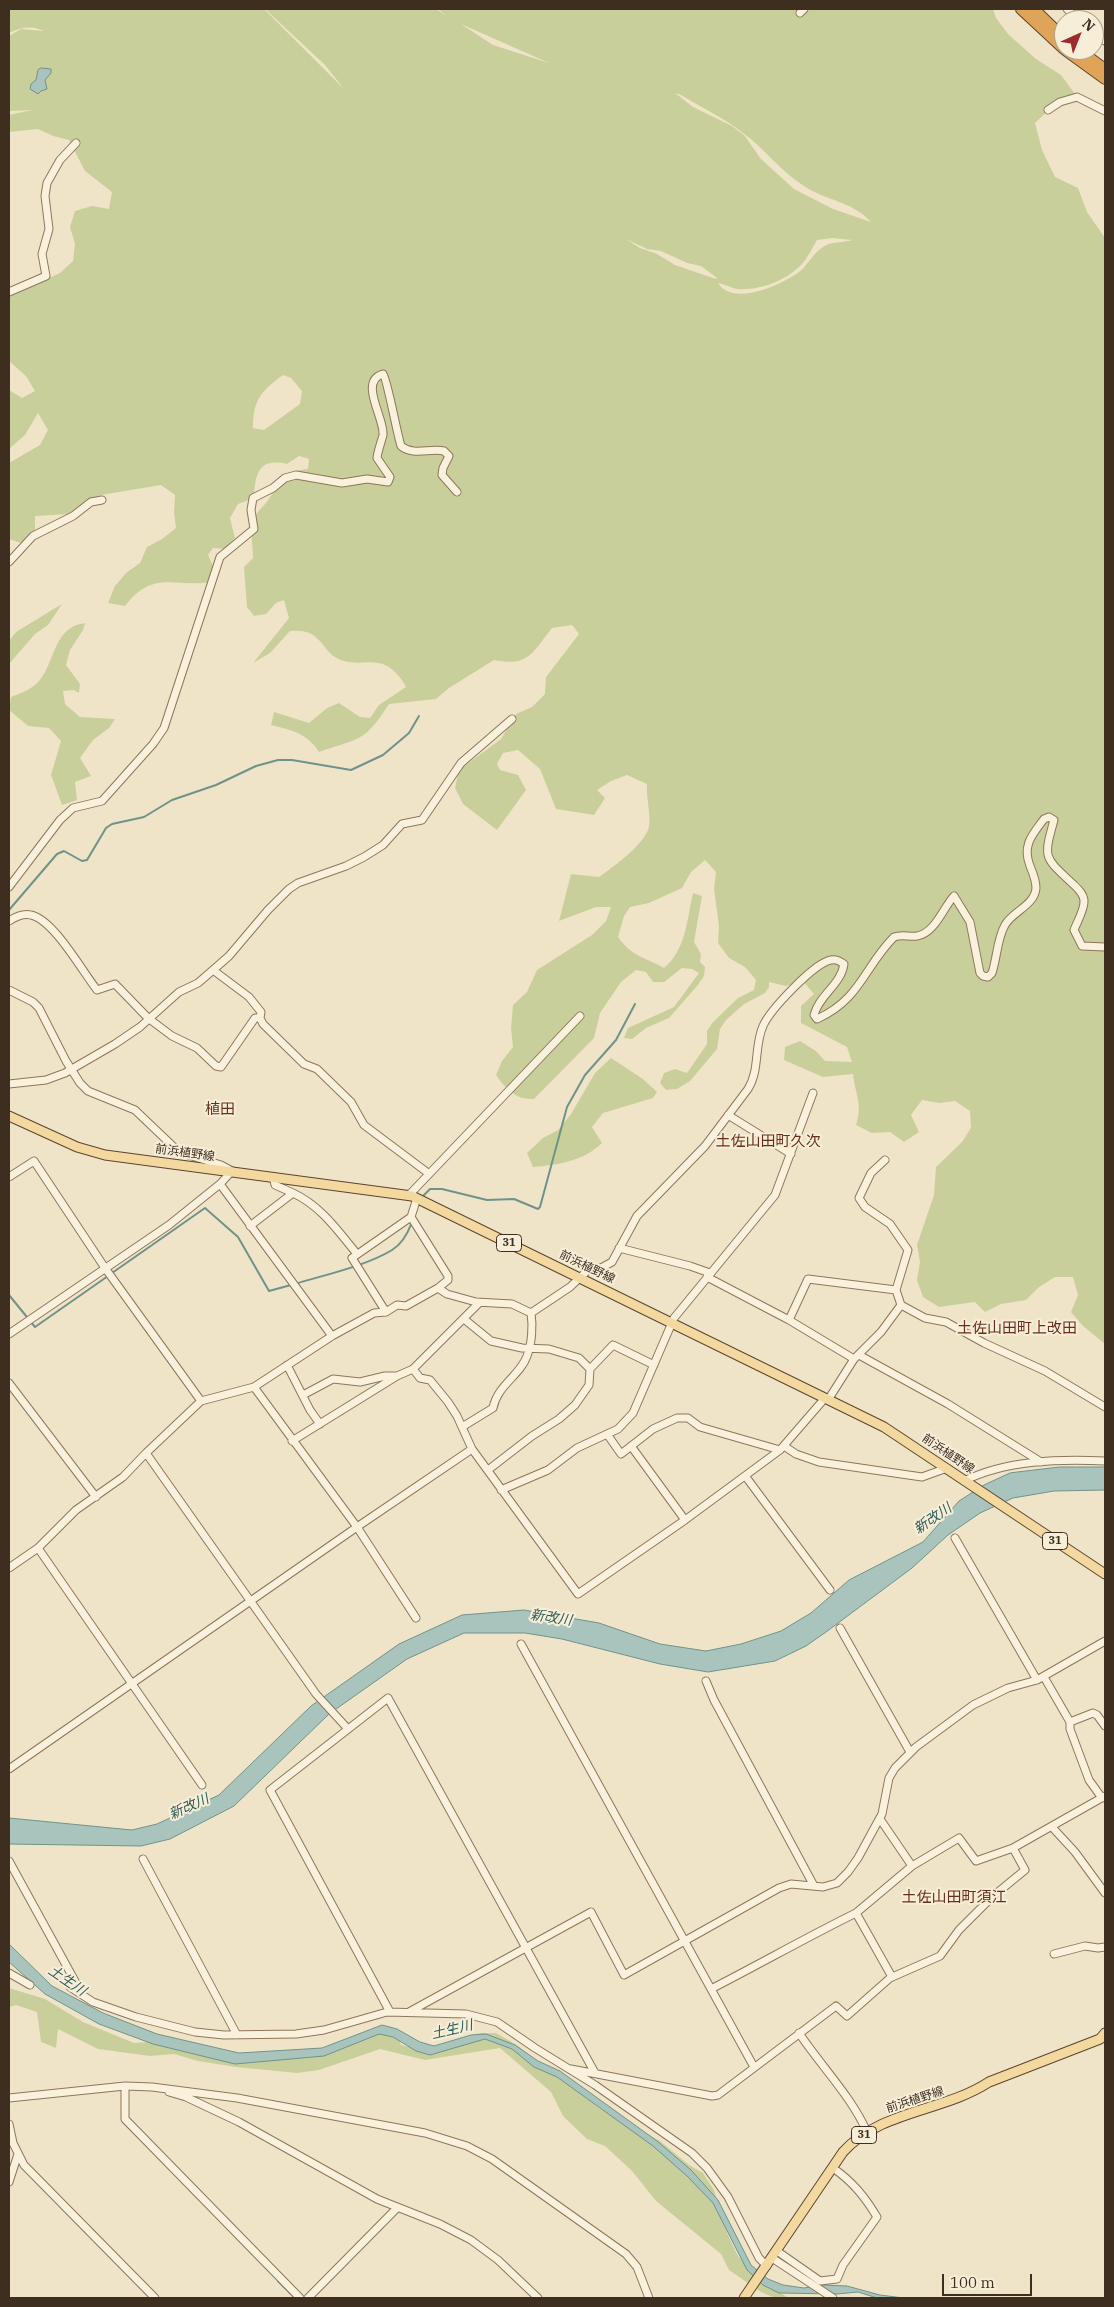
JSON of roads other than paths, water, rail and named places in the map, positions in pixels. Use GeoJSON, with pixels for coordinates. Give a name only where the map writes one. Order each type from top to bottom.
{"type":"FeatureCollection","features":[{"type":"Feature","properties":{"kind":"highway"},"geometry":{"type":"LineString","coordinates":[[1021,9],[1054,40]]}},
{"type":"Feature","properties":{"kind":"highway"},"geometry":{"type":"LineString","coordinates":[[1034,9],[1054,28]]}},
{"type":"Feature","properties":{"kind":"highway"},"geometry":{"type":"LineString","coordinates":[[1079,60],[1105,79]]}},
{"type":"Feature","properties":{"kind":"highway"},"geometry":{"type":"LineString","coordinates":[[1093,60],[1105,69]]}},
{"type":"Feature","properties":{"kind":"main road","name":"前浜植野線"},"geometry":{"type":"LineString","coordinates":[[9,1116],[78,1147],[105,1155],[413,1197],[884,1427],[1105,1574]]}},
{"type":"Feature","properties":{"kind":"main road","name":"前浜植野線"},"geometry":{"type":"LineString","coordinates":[[744,2298],[852,2142],[888,2121],[972,2093],[989,2082],[1104,2039]]}},
{"type":"Feature","properties":{"kind":"street"},"geometry":{"type":"LineString","coordinates":[[1048,110],[1060,102],[1077,97],[1105,110]]}},
{"type":"Feature","properties":{"kind":"street"},"geometry":{"type":"LineString","coordinates":[[9,292],[46,276],[42,254],[49,229],[45,196],[47,183],[60,160],[76,143]]}},
{"type":"Feature","properties":{"kind":"street"},"geometry":{"type":"LineString","coordinates":[[9,887],[60,820],[73,808],[102,801],[153,744],[164,728],[220,557],[254,529],[251,510],[253,498],[273,488],[285,478],[296,475],[342,483],[367,478],[388,482],[390,477],[377,458],[383,435],[372,395],[374,380],[378,375],[383,374],[387,378],[390,404],[401,446],[405,450],[417,452],[444,451],[449,456],[442,475],[457,492]]}},
{"type":"Feature","properties":{"kind":"street"},"geometry":{"type":"LineString","coordinates":[[9,562],[33,536],[72,516],[92,502],[102,500]]}},
{"type":"Feature","properties":{"kind":"street"},"geometry":{"type":"LineString","coordinates":[[9,1084],[46,1080],[71,1069],[140,1027],[179,992],[198,983],[229,956],[268,910],[289,889],[298,883],[346,866],[364,857],[383,844],[402,824],[422,820],[461,763],[512,719]]}},
{"type":"Feature","properties":{"kind":"street"},"geometry":{"type":"LineString","coordinates":[[531,1313],[570,1287],[587,1271],[601,1268],[612,1262],[637,1216],[705,1146],[754,1079],[759,1038],[769,1015],[811,971],[829,960],[838,959],[844,964],[837,981],[816,1007],[814,1015],[817,1019],[840,1006],[859,987],[883,948],[894,937],[917,936],[926,932],[938,920],[954,896],[966,912],[970,922],[980,973],[988,977],[992,973],[1000,936],[1005,925],[1033,897],[1036,889],[1026,849],[1027,842],[1044,818],[1049,817],[1054,820],[1047,845],[1049,862],[1080,890],[1084,900],[1084,906],[1074,930],[1076,938],[1082,946],[1105,947]]}},
{"type":"Feature","properties":{"kind":"street"},"geometry":{"type":"LineString","coordinates":[[9,921],[22,914],[30,914],[40,919],[54,932],[97,990],[115,984],[148,1018],[172,1036],[197,1048],[216,1066],[221,1067],[255,1018],[260,1018]]}},
{"type":"Feature","properties":{"kind":"street"},"geometry":{"type":"LineString","coordinates":[[213,970],[249,997],[261,1012],[260,1018],[263,1024],[304,1064],[317,1069],[351,1102],[364,1125],[428,1174]]}},
{"type":"Feature","properties":{"kind":"street"},"geometry":{"type":"LineString","coordinates":[[9,990],[33,1002],[38,1008],[71,1069],[88,1091],[135,1110],[179,1152],[221,1165],[232,1172],[169,1225],[9,1334]]}},
{"type":"Feature","properties":{"kind":"street"},"geometry":{"type":"LineString","coordinates":[[9,1568],[38,1548],[76,1510],[123,1477],[201,1401],[254,1386],[332,1336],[374,1313],[386,1312],[397,1306],[406,1306],[438,1288],[448,1280],[448,1276],[411,1217],[413,1197],[428,1174],[580,1016]]}},
{"type":"Feature","properties":{"kind":"street"},"geometry":{"type":"LineString","coordinates":[[501,1490],[548,1470],[577,1448],[618,1429],[633,1413],[672,1322],[708,1275],[775,1195],[813,1094]]}},
{"type":"Feature","properties":{"kind":"street"},"geometry":{"type":"LineString","coordinates":[[728,1115],[791,1154]]}},
{"type":"Feature","properties":{"kind":"street"},"geometry":{"type":"LineString","coordinates":[[885,1160],[871,1173],[859,1198],[865,1207],[890,1224],[908,1250],[896,1290],[901,1305],[925,1318],[946,1322],[984,1343],[1045,1371],[1105,1407]]}},
{"type":"Feature","properties":{"kind":"street"},"geometry":{"type":"LineString","coordinates":[[9,1176],[34,1162],[105,1268],[201,1401]]}},
{"type":"Feature","properties":{"kind":"street"},"geometry":{"type":"LineString","coordinates":[[273,1177],[275,1185],[304,1198],[323,1213],[357,1254]]}},
{"type":"Feature","properties":{"kind":"street"},"geometry":{"type":"LineString","coordinates":[[220,1184],[332,1336]]}},
{"type":"Feature","properties":{"kind":"street"},"geometry":{"type":"LineString","coordinates":[[250,1226],[293,1193]]}},
{"type":"Feature","properties":{"kind":"street"},"geometry":{"type":"LineString","coordinates":[[386,1312],[352,1258],[411,1217]]}},
{"type":"Feature","properties":{"kind":"street"},"geometry":{"type":"LineString","coordinates":[[619,1248],[690,1266],[708,1275],[857,1357],[948,1404],[1042,1462]]}},
{"type":"Feature","properties":{"kind":"street"},"geometry":{"type":"LineString","coordinates":[[790,1320],[808,1279],[896,1290]]}},
{"type":"Feature","properties":{"kind":"street"},"geometry":{"type":"LineString","coordinates":[[438,1288],[448,1294],[479,1303],[512,1304],[531,1313]]}},
{"type":"Feature","properties":{"kind":"street"},"geometry":{"type":"LineString","coordinates":[[292,1441],[413,1368],[479,1303]]}},
{"type":"Feature","properties":{"kind":"street"},"geometry":{"type":"LineString","coordinates":[[413,1368],[420,1378],[430,1380],[448,1402],[472,1449],[578,1594],[746,1477],[782,1448],[827,1399],[857,1357],[881,1332],[901,1305]]}},
{"type":"Feature","properties":{"kind":"street"},"geometry":{"type":"LineString","coordinates":[[462,1427],[493,1408],[495,1397],[527,1357],[533,1326],[531,1313]]}},
{"type":"Feature","properties":{"kind":"street"},"geometry":{"type":"LineString","coordinates":[[464,1319],[491,1341],[529,1348],[549,1349],[579,1358],[590,1369]]}},
{"type":"Feature","properties":{"kind":"street"},"geometry":{"type":"LineString","coordinates":[[488,1470],[532,1436],[559,1419],[575,1405],[589,1385],[590,1369],[614,1345],[654,1365]]}},
{"type":"Feature","properties":{"kind":"street"},"geometry":{"type":"LineString","coordinates":[[287,1365],[310,1410],[320,1424]]}},
{"type":"Feature","properties":{"kind":"street"},"geometry":{"type":"LineString","coordinates":[[303,1395],[333,1379],[360,1382],[385,1376],[397,1376]]}},
{"type":"Feature","properties":{"kind":"street"},"geometry":{"type":"LineString","coordinates":[[9,1383],[96,1497]]}},
{"type":"Feature","properties":{"kind":"street"},"geometry":{"type":"LineString","coordinates":[[254,1386],[292,1441],[357,1527],[416,1618]]}},
{"type":"Feature","properties":{"kind":"street"},"geometry":{"type":"LineString","coordinates":[[607,1434],[621,1454],[653,1429],[677,1418],[688,1418],[700,1427],[782,1448],[819,1462],[922,1477],[947,1468]]}},
{"type":"Feature","properties":{"kind":"street"},"geometry":{"type":"LineString","coordinates":[[631,1446],[685,1520]]}},
{"type":"Feature","properties":{"kind":"street"},"geometry":{"type":"LineString","coordinates":[[10,1767],[472,1449]]}},
{"type":"Feature","properties":{"kind":"street"},"geometry":{"type":"LineString","coordinates":[[146,1453],[316,1694],[348,1729]]}},
{"type":"Feature","properties":{"kind":"street"},"geometry":{"type":"LineString","coordinates":[[967,1482],[979,1473],[1042,1462],[1105,1461]]}},
{"type":"Feature","properties":{"kind":"street"},"geometry":{"type":"LineString","coordinates":[[746,1477],[830,1590]]}},
{"type":"Feature","properties":{"kind":"street"},"geometry":{"type":"LineString","coordinates":[[711,1989],[789,1946],[856,1913],[912,1866],[959,1838],[976,1861],[1013,1848],[1103,1797],[1087,1776],[1070,1729],[1070,1722],[1041,1679],[955,1538]]}},
{"type":"Feature","properties":{"kind":"street"},"geometry":{"type":"LineString","coordinates":[[38,1548],[202,1784]]}},
{"type":"Feature","properties":{"kind":"street"},"geometry":{"type":"LineString","coordinates":[[840,1628],[910,1752]]}},
{"type":"Feature","properties":{"kind":"street"},"geometry":{"type":"LineString","coordinates":[[409,2012],[591,1912],[624,1974],[779,1888],[791,1884],[832,1886],[848,1872],[880,1819],[884,1808],[886,1784],[910,1752],[973,1705],[1008,1688],[1041,1679],[1105,1641]]}},
{"type":"Feature","properties":{"kind":"street"},"geometry":{"type":"LineString","coordinates":[[521,1644],[754,2067]]}},
{"type":"Feature","properties":{"kind":"street"},"geometry":{"type":"LineString","coordinates":[[706,1681],[714,1700],[814,1886]]}},
{"type":"Feature","properties":{"kind":"street"},"geometry":{"type":"LineString","coordinates":[[390,2012],[270,1790],[388,1698],[595,2073]]}},
{"type":"Feature","properties":{"kind":"street"},"geometry":{"type":"LineString","coordinates":[[1070,1722],[1092,1713],[1097,1715],[1105,1726]]}},
{"type":"Feature","properties":{"kind":"street"},"geometry":{"type":"LineString","coordinates":[[880,1819],[912,1866]]}},
{"type":"Feature","properties":{"kind":"street"},"geometry":{"type":"LineString","coordinates":[[1052,1827],[1075,1852],[1105,1893]]}},
{"type":"Feature","properties":{"kind":"street"},"geometry":{"type":"LineString","coordinates":[[568,2069],[712,2096],[718,2095],[836,2006],[847,2016],[892,1977],[940,1956],[959,1930],[992,1897],[1025,1870],[1013,1848]]}},
{"type":"Feature","properties":{"kind":"street"},"geometry":{"type":"LineString","coordinates":[[143,1859],[237,2035]]}},
{"type":"Feature","properties":{"kind":"street"},"geometry":{"type":"LineString","coordinates":[[9,1861],[84,1996]]}},
{"type":"Feature","properties":{"kind":"street"},"geometry":{"type":"LineString","coordinates":[[856,1913],[892,1977]]}},
{"type":"Feature","properties":{"kind":"street"},"geometry":{"type":"LineString","coordinates":[[1054,1954],[1085,1946],[1105,1947]]}},
{"type":"Feature","properties":{"kind":"street"},"geometry":{"type":"LineString","coordinates":[[9,1972],[30,1985]]}},
{"type":"Feature","properties":{"kind":"street"},"geometry":{"type":"LineString","coordinates":[[70,1986],[84,1996],[128,2014],[195,2032],[278,2035],[324,2030],[390,2012],[466,2014],[492,2020],[508,2028],[535,2048],[648,2121],[692,2154],[707,2168],[728,2197],[765,2268]]}},
{"type":"Feature","properties":{"kind":"street"},"geometry":{"type":"LineString","coordinates":[[800,2033],[837,2084],[862,2121],[867,2132]]}},
{"type":"Feature","properties":{"kind":"street"},"geometry":{"type":"LineString","coordinates":[[125,2086],[125,2120],[300,2298]]}},
{"type":"Feature","properties":{"kind":"street"},"geometry":{"type":"LineString","coordinates":[[9,2098],[125,2086],[152,2087],[197,2092],[307,2110],[425,2133],[467,2146],[492,2159],[626,2254],[637,2267],[650,2298]]}},
{"type":"Feature","properties":{"kind":"street"},"geometry":{"type":"LineString","coordinates":[[152,2087],[186,2097],[239,2122],[377,2199],[440,2224],[471,2240],[498,2260],[538,2298]]}},
{"type":"Feature","properties":{"kind":"street"},"geometry":{"type":"LineString","coordinates":[[9,2124],[18,2154],[24,2165],[156,2298]]}},
{"type":"Feature","properties":{"kind":"street"},"geometry":{"type":"LineString","coordinates":[[9,2182],[18,2154]]}},
{"type":"Feature","properties":{"kind":"street"},"geometry":{"type":"LineString","coordinates":[[774,2254],[820,2281],[836,2279],[877,2217],[865,2196],[850,2179],[833,2168]]}},
{"type":"Feature","properties":{"kind":"street"},"geometry":{"type":"LineString","coordinates":[[308,2298],[397,2208]]}},
{"type":"Feature","properties":{"kind":"street"},"geometry":{"type":"LineString","coordinates":[[774,2254],[833,2298]]}},
{"type":"Feature","properties":{"kind":"water"},"geometry":{"type":"Polygon","coordinates":[[[41,68],[51,69],[51,73],[45,80],[47,89],[38,94],[30,89],[31,84],[36,80],[38,70],[41,68]]]}},
{"type":"Feature","properties":{"kind":"water","name":"新改川"},"geometry":{"type":"Polygon","coordinates":[[[1060,1467],[1105,1467],[1105,1490],[1054,1491],[1013,1498],[980,1513],[948,1535],[912,1568],[826,1632],[806,1646],[775,1661],[708,1672],[660,1664],[562,1639],[525,1633],[464,1633],[407,1659],[329,1714],[234,1806],[170,1839],[141,1846],[9,1844],[9,1818],[132,1830],[157,1824],[219,1795],[311,1706],[399,1644],[462,1615],[524,1610],[599,1623],[660,1644],[706,1651],[741,1644],[781,1631],[811,1613],[849,1580],[923,1542],[959,1501],[984,1485],[1010,1473],[1060,1467]]]}},
{"type":"Feature","properties":{"kind":"water"},"geometry":{"type":"Polygon","coordinates":[[[9,1944],[52,1986],[103,2013],[157,2034],[239,2053],[322,2048],[382,2025],[397,2029],[420,2042],[434,2046],[471,2035],[486,2034],[515,2045],[538,2061],[560,2071],[657,2141],[691,2170],[718,2200],[751,2265],[768,2279],[783,2285],[804,2288],[822,2285],[847,2286],[880,2295],[904,2298],[877,2298],[858,2292],[837,2294],[779,2293],[763,2285],[747,2270],[713,2203],[687,2176],[653,2146],[557,2077],[534,2067],[512,2049],[485,2039],[430,2055],[416,2051],[393,2037],[379,2034],[324,2056],[235,2064],[153,2044],[99,2024],[45,1994],[9,1962],[9,1944]]]}},
{"type":"Feature","properties":{"kind":"waterway"},"geometry":{"type":"LineString","coordinates":[[9,910],[57,854],[64,851],[82,861],[87,860],[106,828],[112,824],[144,817],[172,800],[216,785],[256,766],[278,760],[292,760],[351,770],[383,755],[409,733],[419,716]]}},
{"type":"Feature","properties":{"kind":"waterway"},"geometry":{"type":"LineString","coordinates":[[422,1197],[430,1189],[442,1189],[487,1200],[514,1199],[538,1209],[567,1107],[585,1075],[616,1040],[635,1004]]}},
{"type":"Feature","properties":{"kind":"waterway"},"geometry":{"type":"LineString","coordinates":[[112,1273],[205,1208],[238,1237],[269,1291],[291,1285]]}},
{"type":"Feature","properties":{"kind":"waterway"},"geometry":{"type":"LineString","coordinates":[[295,1284],[382,1256],[399,1245],[407,1234],[412,1222]]}},
{"type":"Feature","properties":{"kind":"waterway"},"geometry":{"type":"LineString","coordinates":[[9,1295],[35,1327],[108,1276]]}},
{"type":"Feature","properties":{"kind":"waterway"},"geometry":{"type":"LineString","coordinates":[[123,2122],[158,2157]]}},
{"type":"Feature","properties":{"kind":"waterway"},"geometry":{"type":"LineString","coordinates":[[278,2281],[295,2298]]}},
{"type":"Feature","properties":{"kind":"district","name":"植田"},"geometry":{"type":"Point","coordinates":[220,1110]}},
{"type":"Feature","properties":{"kind":"district","name":"土佐山田町久次"},"geometry":{"type":"Point","coordinates":[768,1142]}},
{"type":"Feature","properties":{"kind":"district","name":"土佐山田町上改田"},"geometry":{"type":"Point","coordinates":[1017,1329]}},
{"type":"Feature","properties":{"kind":"district","name":"土佐山田町須江"},"geometry":{"type":"Point","coordinates":[954,1898]}},
{"type":"Feature","properties":{"kind":"water label","name":"土生川"},"geometry":{"type":"Point","coordinates":[67,1981]}},
{"type":"Feature","properties":{"kind":"water label","name":"土生川"},"geometry":{"type":"Point","coordinates":[452,2030]}}]}
